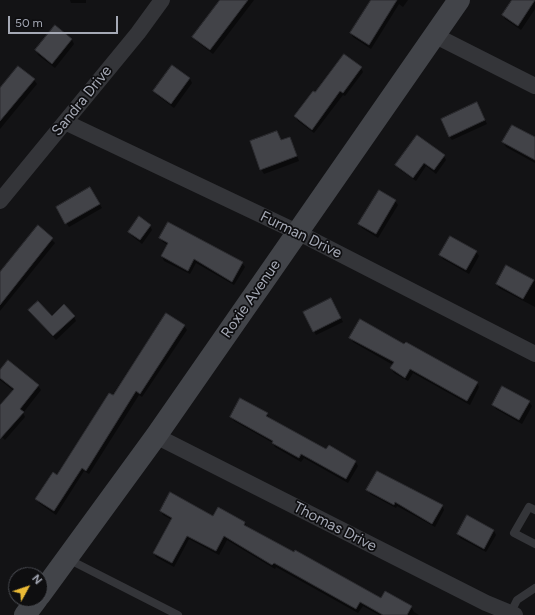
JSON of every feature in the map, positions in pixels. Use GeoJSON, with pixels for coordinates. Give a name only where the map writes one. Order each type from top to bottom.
{"type":"FeatureCollection","features":[{"type":"Feature","properties":{"kind":"street","name":"Sandra Drive"},"geometry":{"type":"LineString","coordinates":[[0,201],[138,33],[162,0]]}},
{"type":"Feature","properties":{"kind":"street","name":"Roxie Avenue"},"geometry":{"type":"LineString","coordinates":[[48,584],[156,436],[459,0]]}},
{"type":"Feature","properties":{"kind":"street"},"geometry":{"type":"LineString","coordinates":[[434,35],[535,86]]}},
{"type":"Feature","properties":{"kind":"street","name":"Furman Drive"},"geometry":{"type":"LineString","coordinates":[[65,122],[297,232],[535,354]]}},
{"type":"Feature","properties":{"kind":"street","name":"Thomas Drive"},"geometry":{"type":"LineString","coordinates":[[156,436],[486,603],[513,614]]}},
{"type":"Feature","properties":{"kind":"lane"},"geometry":{"type":"LineString","coordinates":[[535,510],[529,507],[514,533],[535,544]]}},
{"type":"Feature","properties":{"kind":"lane"},"geometry":{"type":"LineString","coordinates":[[67,558],[178,615]]}},
{"type":"Feature","properties":{"kind":"lane"},"geometry":{"type":"LineString","coordinates":[[513,614],[517,600],[535,588]]}},
{"type":"Feature","properties":{"kind":"building"},"geometry":{"type":"Polygon","coordinates":[[[220,0],[248,0],[210,50],[192,37],[220,0]]]}},
{"type":"Feature","properties":{"kind":"building"},"geometry":{"type":"Polygon","coordinates":[[[371,0],[397,0],[369,45],[350,33],[371,0]]]}},
{"type":"Feature","properties":{"kind":"building"},"geometry":{"type":"Polygon","coordinates":[[[512,0],[535,0],[518,26],[502,15],[512,0]]]}},
{"type":"Feature","properties":{"kind":"building"},"geometry":{"type":"Polygon","coordinates":[[[55,25],[72,39],[52,64],[35,50],[55,25]]]}},
{"type":"Feature","properties":{"kind":"building"},"geometry":{"type":"Polygon","coordinates":[[[344,54],[362,67],[343,93],[340,91],[312,130],[294,116],[313,91],[315,92],[344,54]]]}},
{"type":"Feature","properties":{"kind":"building"},"geometry":{"type":"Polygon","coordinates":[[[172,65],[190,78],[171,104],[153,91],[172,65]]]}},
{"type":"Feature","properties":{"kind":"building"},"geometry":{"type":"Polygon","coordinates":[[[18,66],[35,79],[0,121],[0,88],[18,66]]]}},
{"type":"Feature","properties":{"kind":"building"},"geometry":{"type":"Polygon","coordinates":[[[477,102],[485,120],[449,137],[441,119],[477,102]]]}},
{"type":"Feature","properties":{"kind":"building"},"geometry":{"type":"Polygon","coordinates":[[[512,125],[535,137],[535,160],[502,142],[512,125]]]}},
{"type":"Feature","properties":{"kind":"building"},"geometry":{"type":"Polygon","coordinates":[[[277,131],[281,140],[290,137],[297,156],[260,170],[250,141],[277,131]]]}},
{"type":"Feature","properties":{"kind":"building"},"geometry":{"type":"Polygon","coordinates":[[[417,135],[445,155],[434,170],[424,163],[413,178],[395,165],[417,135]]]}},
{"type":"Feature","properties":{"kind":"building"},"geometry":{"type":"Polygon","coordinates":[[[90,187],[100,204],[65,224],[56,207],[90,187]]]}},
{"type":"Feature","properties":{"kind":"building"},"geometry":{"type":"Polygon","coordinates":[[[379,190],[396,200],[376,234],[358,224],[379,190]]]}},
{"type":"Feature","properties":{"kind":"building"},"geometry":{"type":"Polygon","coordinates":[[[139,216],[151,225],[140,240],[128,232],[139,216]]]}},
{"type":"Feature","properties":{"kind":"building"},"geometry":{"type":"Polygon","coordinates":[[[168,222],[243,262],[232,282],[194,259],[188,271],[161,256],[168,243],[159,238],[168,222]]]}},
{"type":"Feature","properties":{"kind":"building"},"geometry":{"type":"Polygon","coordinates":[[[38,225],[53,238],[0,305],[0,272],[38,225]]]}},
{"type":"Feature","properties":{"kind":"building"},"geometry":{"type":"Polygon","coordinates":[[[450,236],[477,251],[466,270],[439,255],[450,236]]]}},
{"type":"Feature","properties":{"kind":"building"},"geometry":{"type":"Polygon","coordinates":[[[506,265],[534,280],[523,299],[496,284],[506,265]]]}},
{"type":"Feature","properties":{"kind":"building"},"geometry":{"type":"Polygon","coordinates":[[[331,298],[341,318],[313,332],[303,312],[331,298]]]}},
{"type":"Feature","properties":{"kind":"building"},"geometry":{"type":"Polygon","coordinates":[[[38,301],[52,316],[64,304],[75,316],[53,336],[28,310],[38,301]]]}},
{"type":"Feature","properties":{"kind":"building"},"geometry":{"type":"Polygon","coordinates":[[[166,313],[185,325],[140,394],[136,391],[86,471],[82,468],[54,511],[35,499],[53,472],[57,475],[109,393],[113,395],[166,313]]]}},
{"type":"Feature","properties":{"kind":"building"},"geometry":{"type":"Polygon","coordinates":[[[360,319],[404,344],[406,342],[478,382],[467,401],[410,369],[405,378],[390,368],[394,362],[349,338],[360,319]]]}},
{"type":"Feature","properties":{"kind":"building"},"geometry":{"type":"Polygon","coordinates":[[[8,360],[39,385],[20,409],[24,412],[0,439],[0,405],[14,389],[0,378],[0,370],[8,360]]]}},
{"type":"Feature","properties":{"kind":"building"},"geometry":{"type":"Polygon","coordinates":[[[502,386],[530,401],[519,420],[492,405],[502,386]]]}},
{"type":"Feature","properties":{"kind":"building"},"geometry":{"type":"Polygon","coordinates":[[[240,398],[268,413],[266,416],[326,449],[329,445],[356,461],[346,479],[301,454],[299,458],[272,443],[273,441],[230,417],[240,398]]]}},
{"type":"Feature","properties":{"kind":"building"},"geometry":{"type":"Polygon","coordinates":[[[377,471],[443,505],[432,524],[395,502],[394,505],[366,490],[377,471]]]}},
{"type":"Feature","properties":{"kind":"building"},"geometry":{"type":"Polygon","coordinates":[[[170,492],[213,516],[218,507],[245,522],[244,525],[294,552],[295,550],[381,598],[385,591],[412,606],[407,615],[383,615],[360,602],[356,609],[274,563],[272,565],[224,536],[216,551],[187,536],[172,563],[153,553],[172,518],[160,511],[170,492]]]}},
{"type":"Feature","properties":{"kind":"building"},"geometry":{"type":"Polygon","coordinates":[[[467,515],[494,530],[484,549],[457,534],[467,515]]]}}]}
